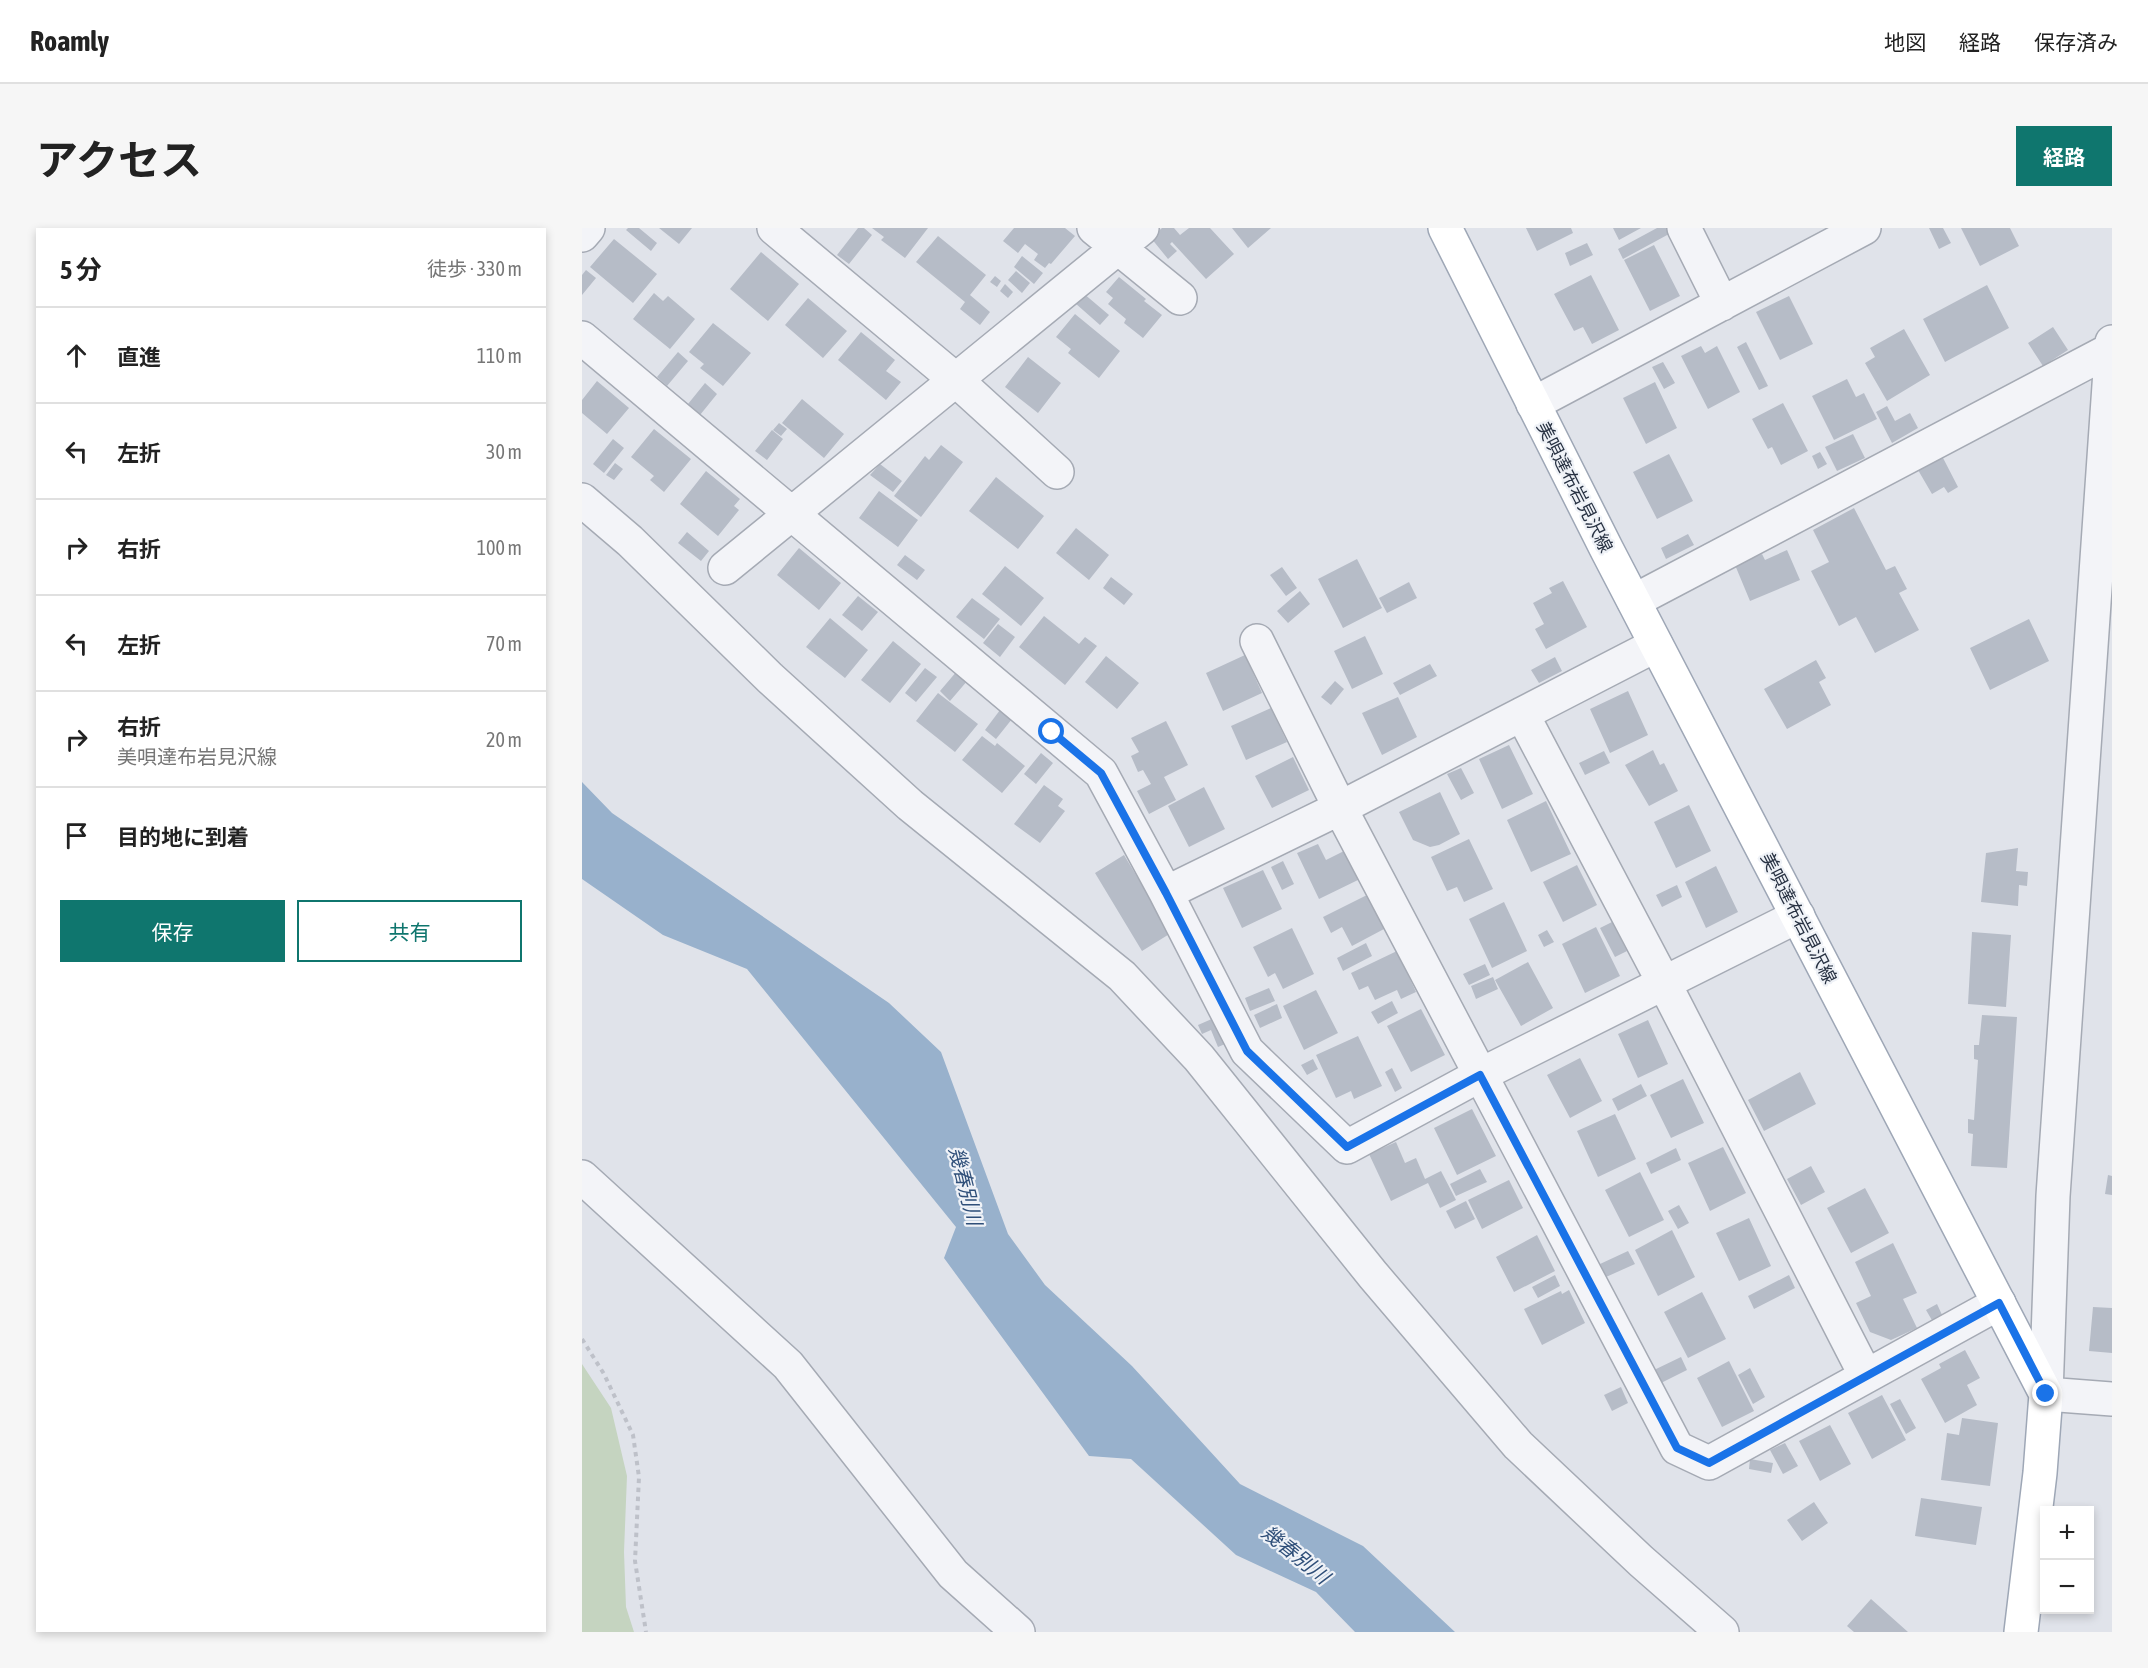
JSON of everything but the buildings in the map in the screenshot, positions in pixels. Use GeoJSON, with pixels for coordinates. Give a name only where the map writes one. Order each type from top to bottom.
{"type":"FeatureCollection","features":[{"type":"Feature","properties":{"kind":"main road","name":"美唄達布岩見沢線"},"geometry":{"type":"LineString","coordinates":[[1445,228],[1656,645],[2046,1394]]}},
{"type":"Feature","properties":{"kind":"main road"},"geometry":{"type":"LineString","coordinates":[[2021,1632],[2040,1473],[2046,1394]]}},
{"type":"Feature","properties":{"kind":"street"},"geometry":{"type":"LineString","coordinates":[[582,235],[588,228]]}},
{"type":"Feature","properties":{"kind":"street"},"geometry":{"type":"LineString","coordinates":[[774,228],[956,380],[1057,472]]}},
{"type":"Feature","properties":{"kind":"street"},"geometry":{"type":"LineString","coordinates":[[1684,228],[1722,304]]}},
{"type":"Feature","properties":{"kind":"street"},"geometry":{"type":"LineString","coordinates":[[1533,404],[1864,228]]}},
{"type":"Feature","properties":{"kind":"street"},"geometry":{"type":"LineString","coordinates":[[725,568],[956,380],[1118,234],[1180,298]]}},
{"type":"Feature","properties":{"kind":"street"},"geometry":{"type":"LineString","coordinates":[[582,338],[1101,773],[1247,1051],[1347,1147],[1480,1075],[1798,916]]}},
{"type":"Feature","properties":{"kind":"street"},"geometry":{"type":"LineString","coordinates":[[2112,342],[2101,656],[2053,1196],[2046,1394],[2112,1399]]}},
{"type":"Feature","properties":{"kind":"street"},"geometry":{"type":"LineString","coordinates":[[1634,601],[2112,349]]}},
{"type":"Feature","properties":{"kind":"street"},"geometry":{"type":"LineString","coordinates":[[582,500],[630,541],[770,678],[910,805],[1122,976],[1199,1058],[1373,1275],[1518,1445],[1641,1561],[1722,1632]]}},
{"type":"Feature","properties":{"kind":"street"},"geometry":{"type":"LineString","coordinates":[[1257,641],[1340,808],[1677,1448],[1709,1463],[1999,1303]]}},
{"type":"Feature","properties":{"kind":"street"},"geometry":{"type":"LineString","coordinates":[[1166,893],[1340,808],[1656,645]]}},
{"type":"Feature","properties":{"kind":"street"},"geometry":{"type":"LineString","coordinates":[[1522,714],[1664,983],[1866,1376]]}},
{"type":"Feature","properties":{"kind":"street"},"geometry":{"type":"LineString","coordinates":[[582,1177],[788,1365],[953,1574],[1018,1632]]}},
{"type":"Feature","properties":{"kind":"path"},"geometry":{"type":"LineString","coordinates":[[582,1340],[604,1374],[633,1435],[639,1477],[635,1562],[646,1632]]}},
{"type":"Feature","properties":{"kind":"green space"},"geometry":{"type":"Polygon","coordinates":[[[582,1364],[611,1408],[627,1476],[624,1552],[626,1607],[634,1632],[582,1632],[582,1364]]]}},
{"type":"Feature","properties":{"kind":"water","name":"幾春別川"},"geometry":{"type":"Polygon","coordinates":[[[582,782],[612,813],[889,1003],[941,1052],[1008,1234],[1045,1285],[1132,1366],[1240,1484],[1363,1546],[1455,1632],[1355,1632],[1316,1592],[1236,1555],[1131,1459],[1089,1456],[944,1258],[956,1227],[747,969],[663,935],[582,879],[582,782]]]}},
{"type":"Feature","properties":{"kind":"route"},"geometry":{"type":"LineString","coordinates":[[1052,732],[1101,773],[1247,1051],[1347,1147],[1480,1075],[1677,1448],[1709,1463],[1999,1303],[2046,1394]]}}]}
